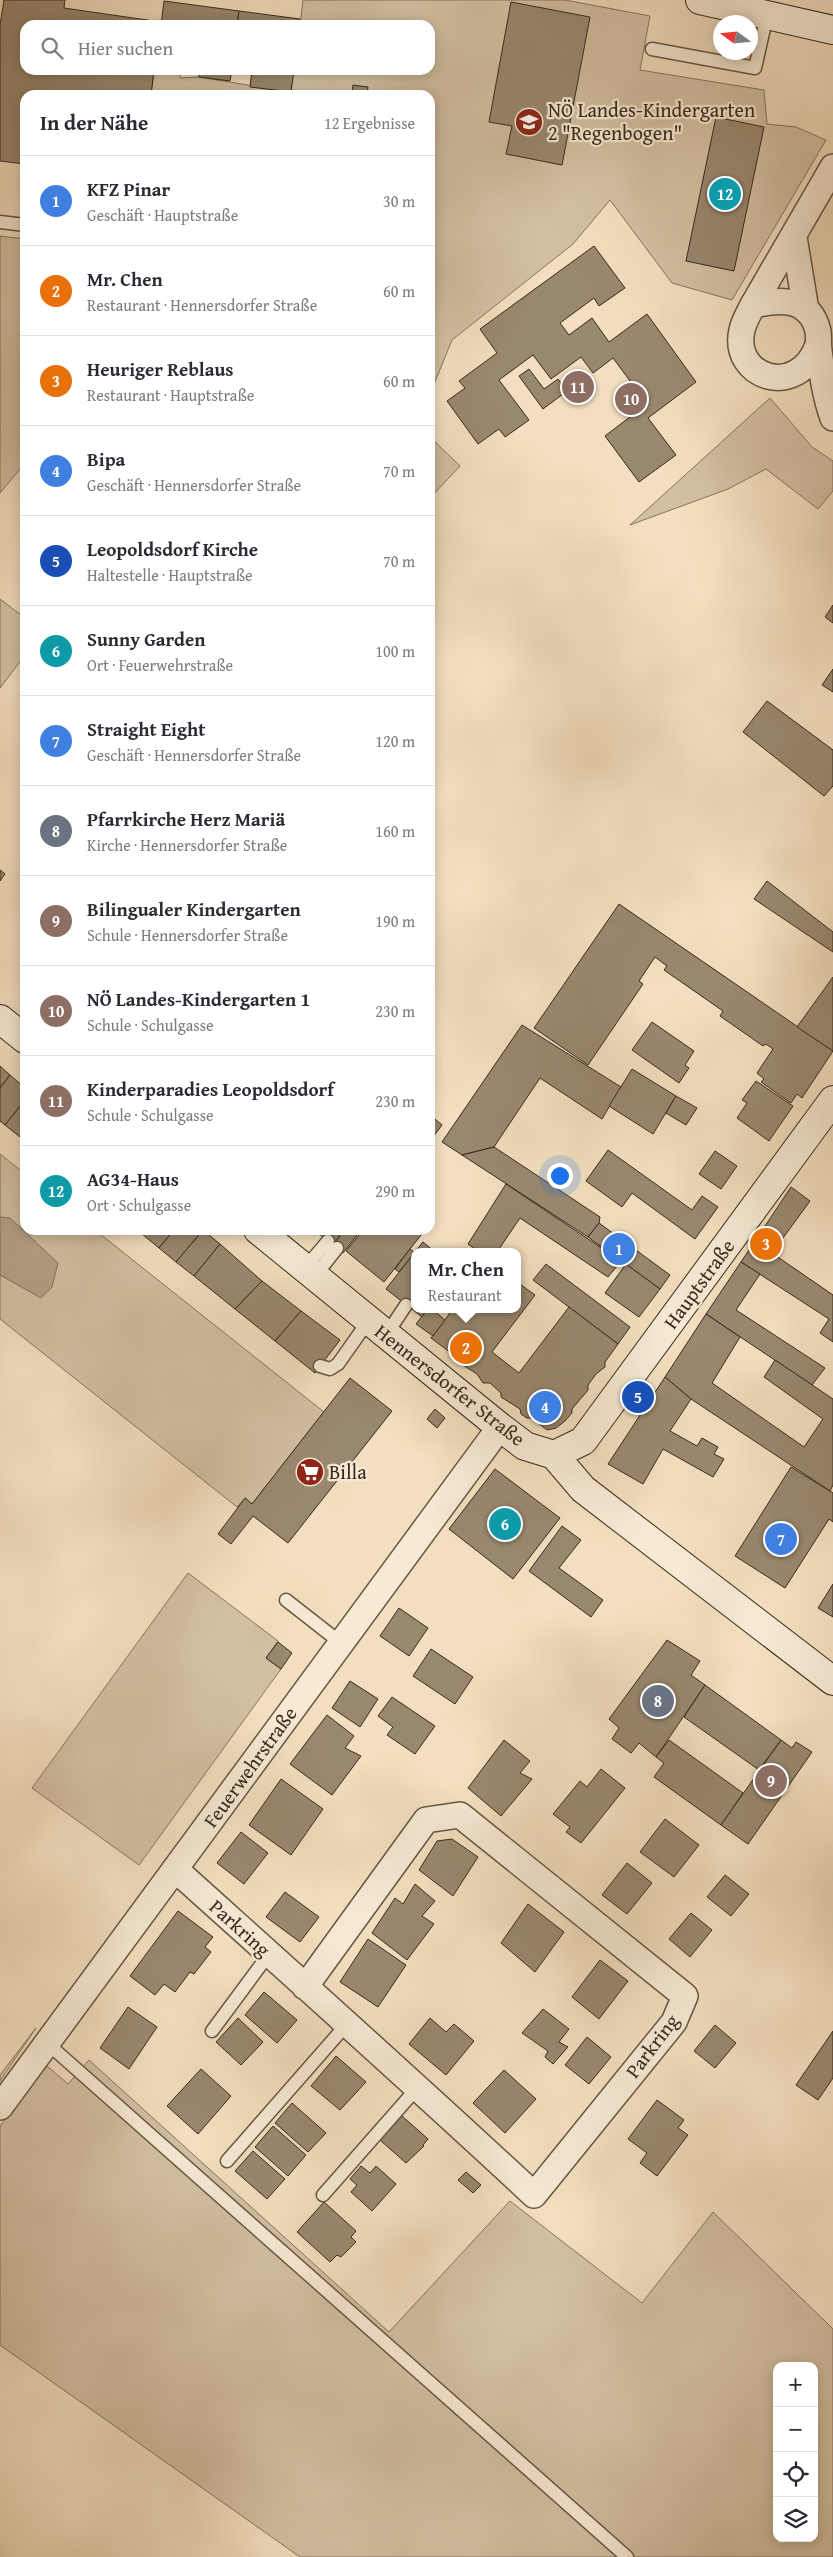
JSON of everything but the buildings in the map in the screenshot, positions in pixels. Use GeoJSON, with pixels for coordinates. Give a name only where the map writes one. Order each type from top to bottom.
{"type":"FeatureCollection","features":[{"type":"Feature","properties":{"kind":"street"},"geometry":{"type":"LineString","coordinates":[[700,0],[833,30]]}},
{"type":"Feature","properties":{"kind":"street"},"geometry":{"type":"LineString","coordinates":[[818,345],[813,358],[805,368],[794,375],[781,378],[768,376],[757,371],[743,352],[742,328],[753,305],[833,168]]}},
{"type":"Feature","properties":{"kind":"street"},"geometry":{"type":"LineString","coordinates":[[794,237],[806,310]]}},
{"type":"Feature","properties":{"kind":"street"},"geometry":{"type":"LineString","coordinates":[[753,305],[778,300],[798,304],[806,310],[816,326],[827,400],[833,418]]}},
{"type":"Feature","properties":{"kind":"street"},"geometry":{"type":"LineString","coordinates":[[0,1019],[20,1035]]}},
{"type":"Feature","properties":{"kind":"street","name":"Hauptstraße"},"geometry":{"type":"LineString","coordinates":[[554,1455],[583,1441],[833,1100]]}},
{"type":"Feature","properties":{"kind":"street","name":"Hennersdorfer Straße"},"geometry":{"type":"LineString","coordinates":[[264,1235],[500,1428],[525,1446],[554,1455]]}},
{"type":"Feature","properties":{"kind":"street","name":"Feuerwehrstraße"},"geometry":{"type":"LineString","coordinates":[[0,2107],[500,1428]]}},
{"type":"Feature","properties":{"kind":"street"},"geometry":{"type":"LineString","coordinates":[[554,1455],[583,1489],[833,1681]]}},
{"type":"Feature","properties":{"kind":"street","name":"Parkring"},"geometry":{"type":"LineString","coordinates":[[175,1869],[347,2024],[418,2087],[534,2195],[674,2022],[685,1996],[460,1814],[426,1820],[305,1986]]}},
{"type":"Feature","properties":{"kind":"lane"},"geometry":{"type":"LineString","coordinates":[[652,50],[755,68],[767,15]]}},
{"type":"Feature","properties":{"kind":"lane"},"geometry":{"type":"LineString","coordinates":[[0,222],[20,224]]}},
{"type":"Feature","properties":{"kind":"lane"},"geometry":{"type":"LineString","coordinates":[[310,1272],[332,1244]]}},
{"type":"Feature","properties":{"kind":"lane"},"geometry":{"type":"LineString","coordinates":[[320,1366],[330,1368],[338,1364],[377,1327],[406,1305]]}},
{"type":"Feature","properties":{"kind":"lane"},"geometry":{"type":"LineString","coordinates":[[286,1600],[340,1643]]}},
{"type":"Feature","properties":{"kind":"lane"},"geometry":{"type":"LineString","coordinates":[[212,2031],[269,1954]]}},
{"type":"Feature","properties":{"kind":"lane"},"geometry":{"type":"LineString","coordinates":[[228,2161],[347,2024]]}},
{"type":"Feature","properties":{"kind":"lane"},"geometry":{"type":"LineString","coordinates":[[47,2043],[628,2557]]}},
{"type":"Feature","properties":{"kind":"lane"},"geometry":{"type":"LineString","coordinates":[[323,2195],[418,2087]]}},
{"type":"Feature","properties":{"kind":"shaded area"},"geometry":{"type":"Polygon","coordinates":[[[303,0],[565,0],[650,16],[640,70],[764,90],[767,124],[796,127],[826,140],[732,300],[672,283],[610,200],[573,244],[452,340],[435,382],[435,90],[290,90],[293,75],[435,75],[435,20],[301,20],[303,0]]]}},
{"type":"Feature","properties":{"kind":"shaded area"},"geometry":{"type":"Polygon","coordinates":[[[153,75],[180,75],[180,78],[199,77],[278,90],[152,90],[153,75]]]}},
{"type":"Feature","properties":{"kind":"shaded area"},"geometry":{"type":"Polygon","coordinates":[[[0,236],[20,238],[20,469],[0,493],[0,236]]]}},
{"type":"Feature","properties":{"kind":"shaded area"},"geometry":{"type":"Polygon","coordinates":[[[770,398],[812,447],[833,461],[833,491],[818,509],[766,469],[728,489],[630,525],[770,398]]]}},
{"type":"Feature","properties":{"kind":"shaded area"},"geometry":{"type":"Polygon","coordinates":[[[435,442],[460,466],[435,493],[435,442]]]}},
{"type":"Feature","properties":{"kind":"shaded area"},"geometry":{"type":"Polygon","coordinates":[[[0,599],[20,614],[20,662],[0,688],[0,599]]]}},
{"type":"Feature","properties":{"kind":"shaded area"},"geometry":{"type":"Polygon","coordinates":[[[0,1154],[20,1170],[20,1235],[101,1235],[324,1412],[252,1504],[245,1498],[237,1507],[0,1319],[0,1154]]]}},
{"type":"Feature","properties":{"kind":"shaded area"},"geometry":{"type":"Polygon","coordinates":[[[0,1217],[10,1218],[20,1227],[20,1235],[28,1235],[58,1263],[52,1287],[41,1298],[0,1275],[0,1217]]]}},
{"type":"Feature","properties":{"kind":"shaded area"},"geometry":{"type":"Polygon","coordinates":[[[188,1573],[278,1641],[266,1658],[281,1669],[139,1865],[32,1788],[188,1573]]]}},
{"type":"Feature","properties":{"kind":"shaded area"},"geometry":{"type":"Polygon","coordinates":[[[36,2028],[0,2081],[0,2075],[36,2028]]]}},
{"type":"Feature","properties":{"kind":"shaded area"},"geometry":{"type":"Polygon","coordinates":[[[89,2060],[389,2332],[510,2201],[642,2303],[713,2212],[833,2329],[833,2557],[300,2557],[0,2345],[0,2126],[46,2065],[68,2084],[89,2060]]]}},
{"type":"Feature","properties":{"kind":"place","name":"NÖ Landes-Kindergarten 2 \"Regenbogen\""},"geometry":{"type":"Point","coordinates":[529,122]}},
{"type":"Feature","properties":{"kind":"place","name":"AG34-Haus"},"geometry":{"type":"Point","coordinates":[725,194]}},
{"type":"Feature","properties":{"kind":"place","name":"Kinderparadies Leopoldsdorf"},"geometry":{"type":"Point","coordinates":[578,387]}},
{"type":"Feature","properties":{"kind":"place","name":"NÖ Landes-Kindergarten 1"},"geometry":{"type":"Point","coordinates":[631,399]}},
{"type":"Feature","properties":{"kind":"place","name":"Heuriger Reblaus"},"geometry":{"type":"Point","coordinates":[766,1244]}},
{"type":"Feature","properties":{"kind":"place","name":"KFZ Pinar"},"geometry":{"type":"Point","coordinates":[619,1249]}},
{"type":"Feature","properties":{"kind":"place","name":"Mr. Chen"},"geometry":{"type":"Point","coordinates":[466,1348]}},
{"type":"Feature","properties":{"kind":"place","name":"Leopoldsdorf Kirche"},"geometry":{"type":"Point","coordinates":[638,1397]}},
{"type":"Feature","properties":{"kind":"place","name":"Bipa"},"geometry":{"type":"Point","coordinates":[545,1407]}},
{"type":"Feature","properties":{"kind":"place","name":"Billa"},"geometry":{"type":"Point","coordinates":[310,1472]}},
{"type":"Feature","properties":{"kind":"place","name":"Sunny Garden"},"geometry":{"type":"Point","coordinates":[505,1524]}},
{"type":"Feature","properties":{"kind":"place","name":"Straight Eight"},"geometry":{"type":"Point","coordinates":[781,1539]}},
{"type":"Feature","properties":{"kind":"place","name":"Pfarrkirche Herz Mariä"},"geometry":{"type":"Point","coordinates":[658,1701]}},
{"type":"Feature","properties":{"kind":"place","name":"Bilingualer Kindergarten"},"geometry":{"type":"Point","coordinates":[771,1781]}}]}
